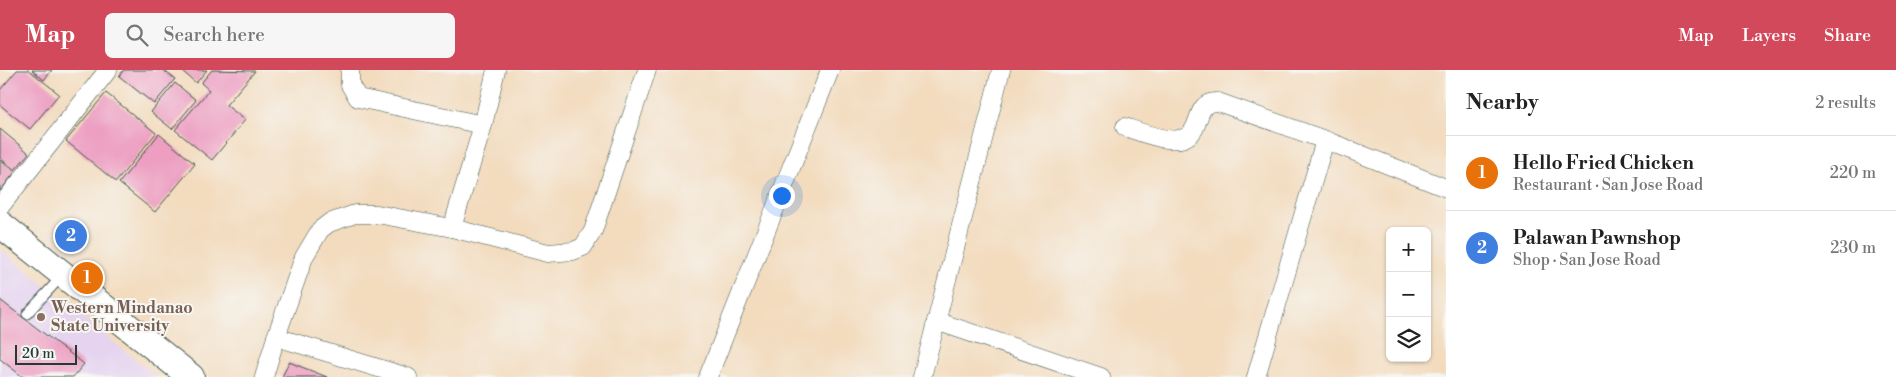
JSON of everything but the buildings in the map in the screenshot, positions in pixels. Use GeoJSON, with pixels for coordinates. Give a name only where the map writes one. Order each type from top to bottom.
{"type":"FeatureCollection","features":[{"type":"Feature","properties":{"kind":"main road"},"geometry":{"type":"LineString","coordinates":[[0,224],[191,377]]}},
{"type":"Feature","properties":{"kind":"street"},"geometry":{"type":"LineString","coordinates":[[0,207],[108,70]]}},
{"type":"Feature","properties":{"kind":"street"},"geometry":{"type":"LineString","coordinates":[[350,70],[350,85],[358,98],[482,125]]}},
{"type":"Feature","properties":{"kind":"street"},"geometry":{"type":"LineString","coordinates":[[452,228],[496,70]]}},
{"type":"Feature","properties":{"kind":"street"},"geometry":{"type":"LineString","coordinates":[[264,377],[304,258],[320,230],[328,223],[355,214],[377,214],[452,228],[548,253],[573,251],[583,247],[593,231],[647,70]]}},
{"type":"Feature","properties":{"kind":"street"},"geometry":{"type":"LineString","coordinates":[[708,377],[830,70]]}},
{"type":"Feature","properties":{"kind":"street"},"geometry":{"type":"LineString","coordinates":[[922,377],[1001,70]]}},
{"type":"Feature","properties":{"kind":"street"},"geometry":{"type":"LineString","coordinates":[[1124,127],[1156,137],[1180,140],[1188,137],[1195,127],[1202,108],[1206,104],[1218,102],[1325,140],[1446,188]]}},
{"type":"Feature","properties":{"kind":"street"},"geometry":{"type":"LineString","coordinates":[[1256,377],[1325,140]]}},
{"type":"Feature","properties":{"kind":"street"},"geometry":{"type":"LineString","coordinates":[[936,321],[1101,377]]}},
{"type":"Feature","properties":{"kind":"street"},"geometry":{"type":"LineString","coordinates":[[276,337],[408,377]]}},
{"type":"Feature","properties":{"kind":"lane"},"geometry":{"type":"LineString","coordinates":[[27,314],[64,275]]}},
{"type":"Feature","properties":{"kind":"shaded area","name":"Western Mindanao State University"},"geometry":{"type":"Polygon","coordinates":[[[0,249],[116,344],[157,377],[0,377],[0,249]]]}},
{"type":"Feature","properties":{"kind":"place","name":"Palawan Pawnshop"},"geometry":{"type":"Point","coordinates":[71,236]}},
{"type":"Feature","properties":{"kind":"place","name":"Hello Fried Chicken"},"geometry":{"type":"Point","coordinates":[87,278]}},
{"type":"Feature","properties":{"kind":"place","name":"Western Mindanao State University"},"geometry":{"type":"Point","coordinates":[41,317]}}]}
